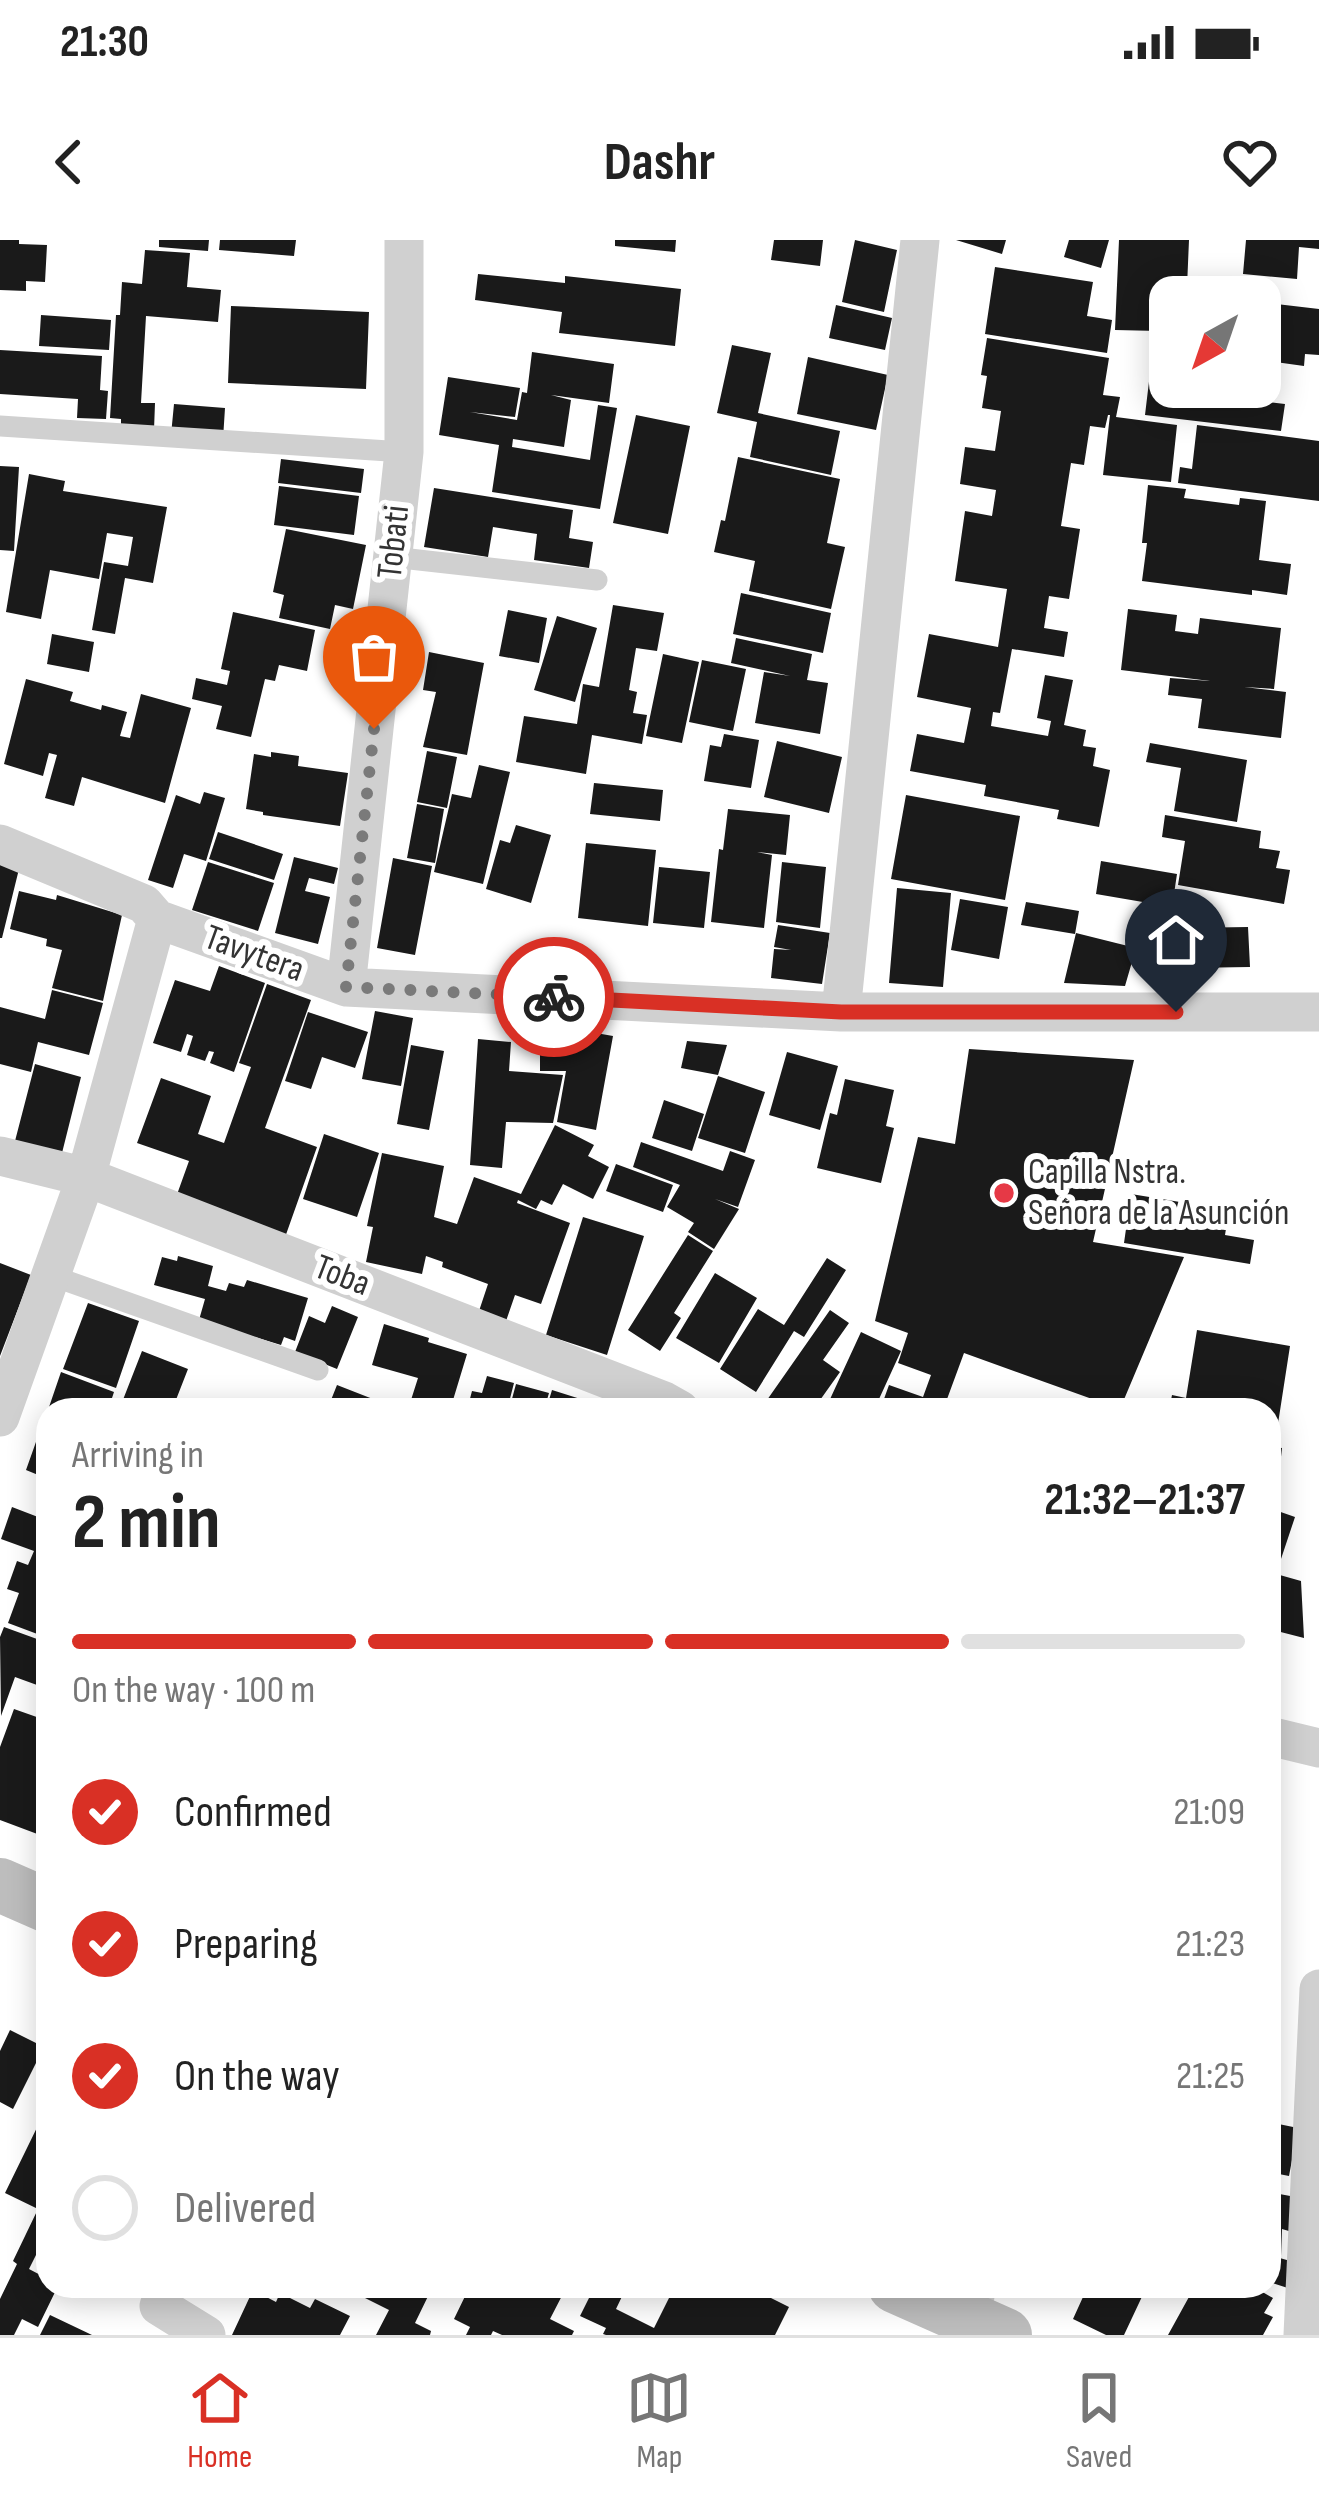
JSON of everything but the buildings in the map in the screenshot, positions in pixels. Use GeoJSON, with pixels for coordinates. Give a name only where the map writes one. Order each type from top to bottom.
{"type":"FeatureCollection","features":[{"type":"Feature","properties":{"kind":"street","name":"Tobati"},"geometry":{"type":"LineString","coordinates":[[346,987],[404,452],[404,240]]}},
{"type":"Feature","properties":{"kind":"street"},"geometry":{"type":"LineString","coordinates":[[841,1012],[920,240]]}},
{"type":"Feature","properties":{"kind":"street","name":"Tavytera"},"geometry":{"type":"LineString","coordinates":[[0,844],[144,904],[157,919],[346,987],[841,1012],[1319,1012]]}},
{"type":"Feature","properties":{"kind":"street"},"geometry":{"type":"LineString","coordinates":[[0,1417],[86,1177],[157,919]]}},
{"type":"Feature","properties":{"kind":"street","name":"Toba"},"geometry":{"type":"LineString","coordinates":[[0,1156],[86,1177],[656,1398]]}},
{"type":"Feature","properties":{"kind":"street"},"geometry":{"type":"LineString","coordinates":[[1281,1739],[1319,1748]]}},
{"type":"Feature","properties":{"kind":"street"},"geometry":{"type":"LineString","coordinates":[[0,1885],[36,1901]]}},
{"type":"Feature","properties":{"kind":"street"},"geometry":{"type":"LineString","coordinates":[[1303,2335],[1319,1989]]}},
{"type":"Feature","properties":{"kind":"street"},"geometry":{"type":"LineString","coordinates":[[928,2298],[996,2323]]}},
{"type":"Feature","properties":{"kind":"street"},"geometry":{"type":"LineString","coordinates":[[159,2306],[206,2335]]}},
{"type":"Feature","properties":{"kind":"lane"},"geometry":{"type":"LineString","coordinates":[[0,426],[404,452]]}},
{"type":"Feature","properties":{"kind":"lane"},"geometry":{"type":"LineString","coordinates":[[392,556],[597,580]]}},
{"type":"Feature","properties":{"kind":"lane"},"geometry":{"type":"LineString","coordinates":[[50,1275],[317,1370]]}},
{"type":"Feature","properties":{"kind":"way so far"},"geometry":{"type":"LineString","coordinates":[[374,729],[346,987],[554,997]]}},
{"type":"Feature","properties":{"kind":"place","name":"Capilla Nstra. Señora de la Asunción"},"geometry":{"type":"Point","coordinates":[1004,1193]}},
{"type":"Feature","properties":{"kind":"route"},"geometry":{"type":"LineString","coordinates":[[554,997],[841,1012],[1176,1012]]}}]}
